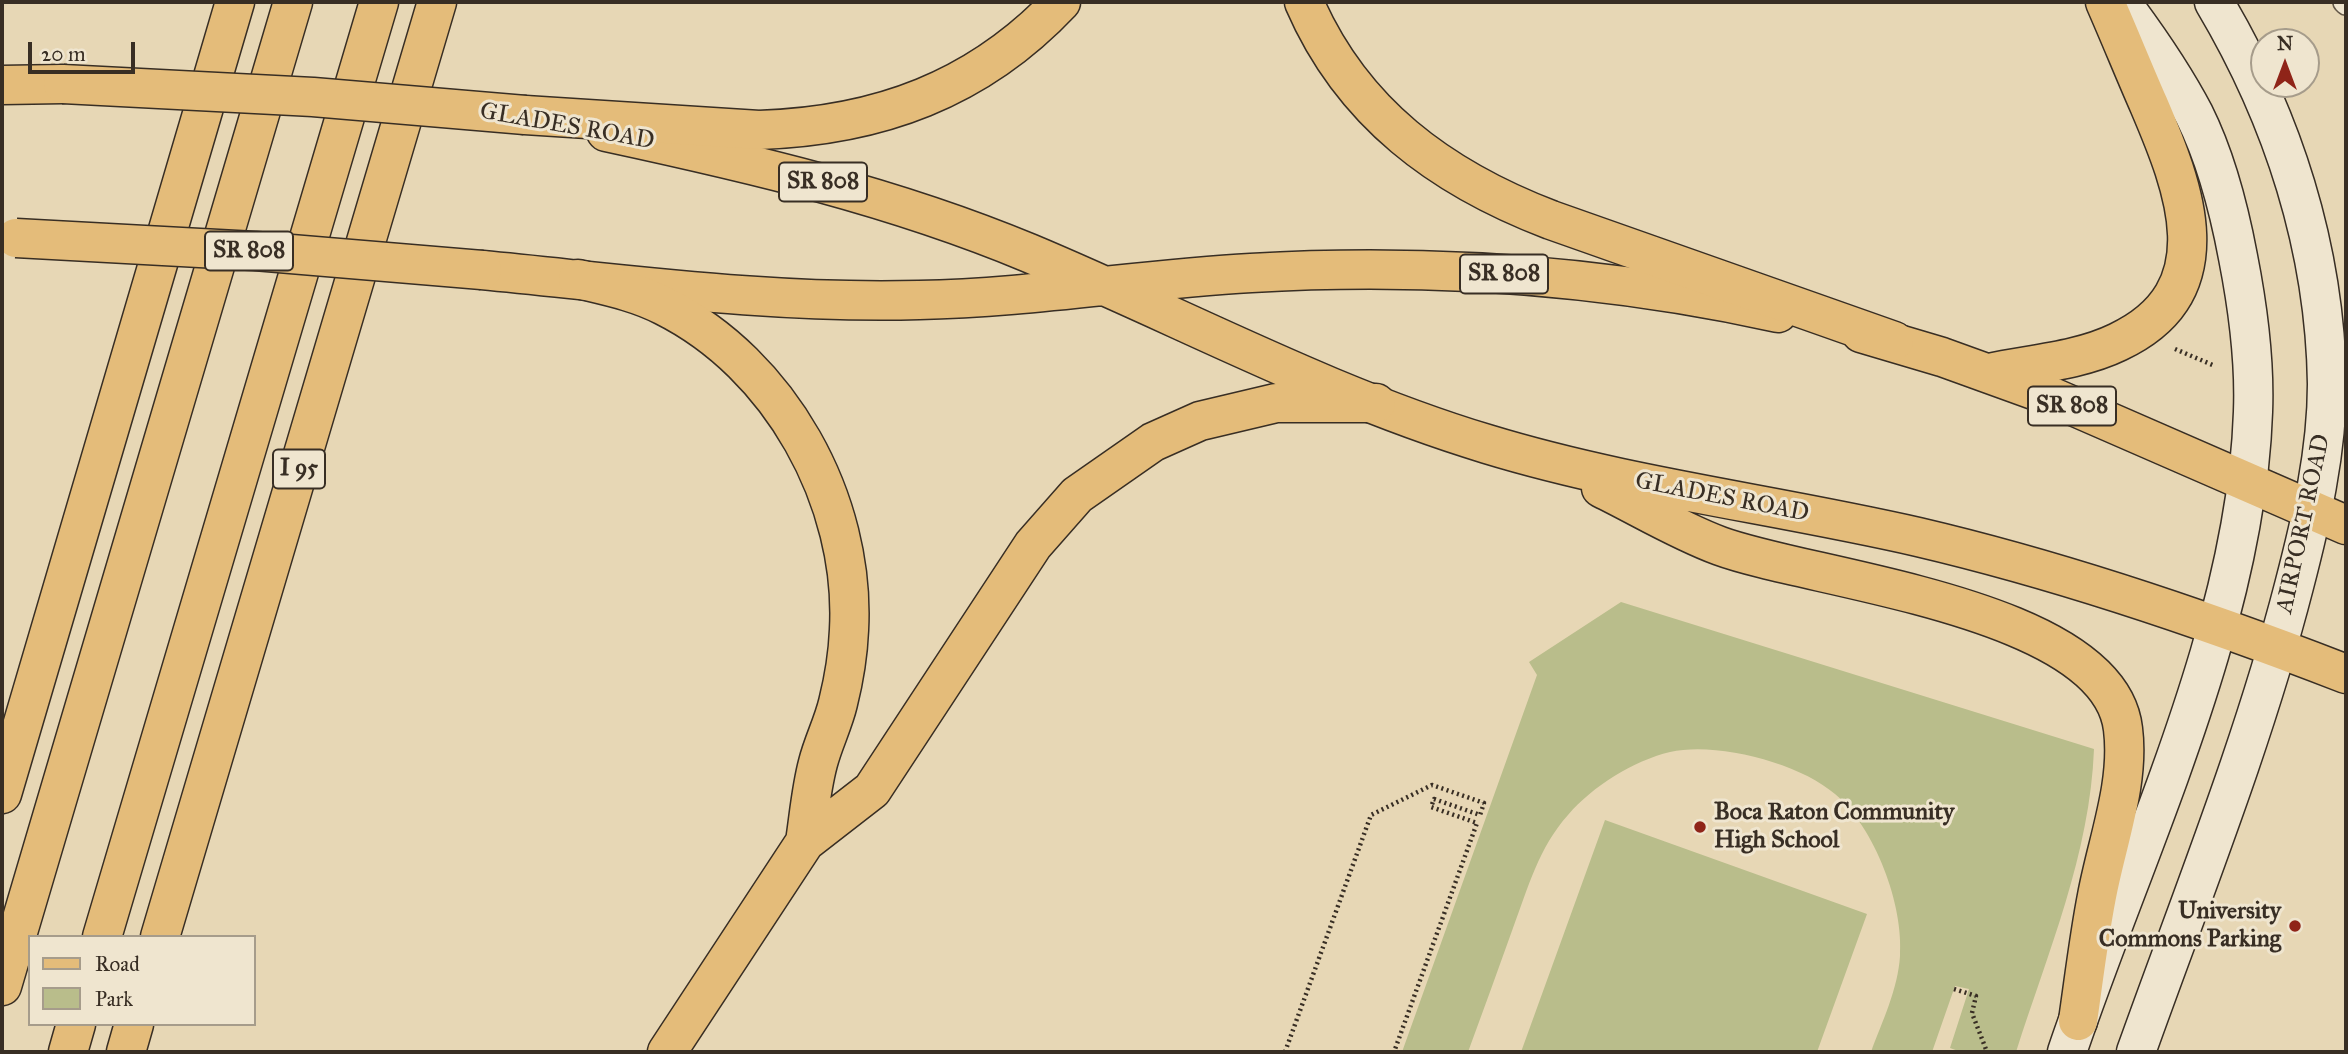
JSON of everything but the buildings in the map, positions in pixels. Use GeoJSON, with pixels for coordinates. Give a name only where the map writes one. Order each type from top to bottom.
{"type":"FeatureCollection","features":[{"type":"Feature","properties":{"kind":"main road"},"geometry":{"type":"LineString","coordinates":[[2,794],[235,2]]}},
{"type":"Feature","properties":{"kind":"main road"},"geometry":{"type":"LineString","coordinates":[[2,986],[293,2]]}},
{"type":"Feature","properties":{"kind":"main road"},"geometry":{"type":"LineString","coordinates":[[103,935],[379,2]]}},
{"type":"Feature","properties":{"kind":"main road","name":"I 95"},"geometry":{"type":"LineString","coordinates":[[161,935],[437,2]]}},
{"type":"Feature","properties":{"kind":"main road"},"geometry":{"type":"LineString","coordinates":[[525,115],[759,130],[792,129],[869,116],[936,95],[1027,34],[1061,2]]}},
{"type":"Feature","properties":{"kind":"main road"},"geometry":{"type":"LineString","coordinates":[[1304,2],[1339,66],[1380,115],[1423,155],[1467,183],[1497,199],[1551,220],[1894,341]]}},
{"type":"Feature","properties":{"kind":"main road"},"geometry":{"type":"LineString","coordinates":[[1989,373],[2085,354],[2133,335],[2161,310],[2180,277],[2189,235],[2184,195],[2105,2]]}},
{"type":"Feature","properties":{"kind":"main road","name":"GLADES ROAD"},"geometry":{"type":"LineString","coordinates":[[2,85],[63,84],[313,97],[525,115],[768,166],[874,197],[1025,251],[1230,344],[1484,443],[1542,460],[1917,537],[2048,573],[2216,626],[2346,674]]}},
{"type":"Feature","properties":{"kind":"main road","name":"GLADES ROAD"},"geometry":{"type":"LineString","coordinates":[[7,238],[255,251],[578,279],[706,294],[816,301],[979,298],[1109,288],[1246,273],[1315,270],[1504,274],[1648,289],[1717,300],[1894,341],[1989,373],[2346,525]]}},
{"type":"Feature","properties":{"kind":"main road"},"geometry":{"type":"LineString","coordinates":[[578,279],[612,287],[663,306],[709,334],[750,370],[780,406],[819,474],[843,549],[849,628],[838,704],[818,763],[805,842]]}},
{"type":"Feature","properties":{"kind":"main road"},"geometry":{"type":"LineString","coordinates":[[667,1052],[805,842],[872,790],[1033,545],[1077,495],[1153,442],[1222,414],[1276,403],[1376,403]]}},
{"type":"Feature","properties":{"kind":"main road"},"geometry":{"type":"LineString","coordinates":[[1542,460],[1719,546],[1788,566],[1920,595],[1970,610],[2053,645],[2098,680],[2120,714],[2123,729],[2121,782],[2097,894],[2073,1037]]}},
{"type":"Feature","properties":{"kind":"main road"},"geometry":{"type":"LineString","coordinates":[[68,1052],[75,1026]]}},
{"type":"Feature","properties":{"kind":"main road"},"geometry":{"type":"LineString","coordinates":[[126,1052],[133,1026]]}},
{"type":"Feature","properties":{"kind":"street"},"geometry":{"type":"LineString","coordinates":[[2073,1037],[2191,710],[2216,626],[2235,551],[2246,482],[2253,383],[2246,304],[2233,231],[2194,116],[2171,73],[2121,2]]}},
{"type":"Feature","properties":{"kind":"street","name":"AIRPORT ROAD"},"geometry":{"type":"LineString","coordinates":[[2136,1052],[2277,647],[2312,510],[2322,446],[2327,386],[2322,308],[2298,191],[2277,128],[2254,75],[2214,2]]}},
{"type":"Feature","properties":{"kind":"path"},"geometry":{"type":"LineString","coordinates":[[2172,347],[2220,369]]}},
{"type":"Feature","properties":{"kind":"path"},"geometry":{"type":"LineString","coordinates":[[1285,1052],[1371,815],[1432,785],[1484,803],[1480,815],[1434,799],[1431,807],[1477,823],[1394,1052]]}},
{"type":"Feature","properties":{"kind":"path"},"geometry":{"type":"LineString","coordinates":[[1954,989],[1976,996],[1972,1013],[1987,1052]]}},
{"type":"Feature","properties":{"kind":"green space"},"geometry":{"type":"Polygon","coordinates":[[[1621,602],[2094,749],[2085,827],[2076,865],[2016,1052],[1961,1052],[1950,1048],[1969,989],[1955,986],[1932,1052],[1871,1052],[1896,981],[1900,936],[1892,891],[1863,826],[1835,794],[1801,773],[1757,757],[1733,752],[1689,749],[1656,756],[1628,768],[1589,794],[1558,827],[1529,883],[1468,1052],[1402,1052],[1537,675],[1529,662],[1621,602]]]}},
{"type":"Feature","properties":{"kind":"green space"},"geometry":{"type":"Polygon","coordinates":[[[1605,820],[1867,914],[1817,1052],[1521,1052],[1605,820]]]}},
{"type":"Feature","properties":{"kind":"place","name":"Boca Raton Community High School"},"geometry":{"type":"Point","coordinates":[1700,827]}},
{"type":"Feature","properties":{"kind":"place","name":"University Commons Parking"},"geometry":{"type":"Point","coordinates":[2295,926]}}]}
